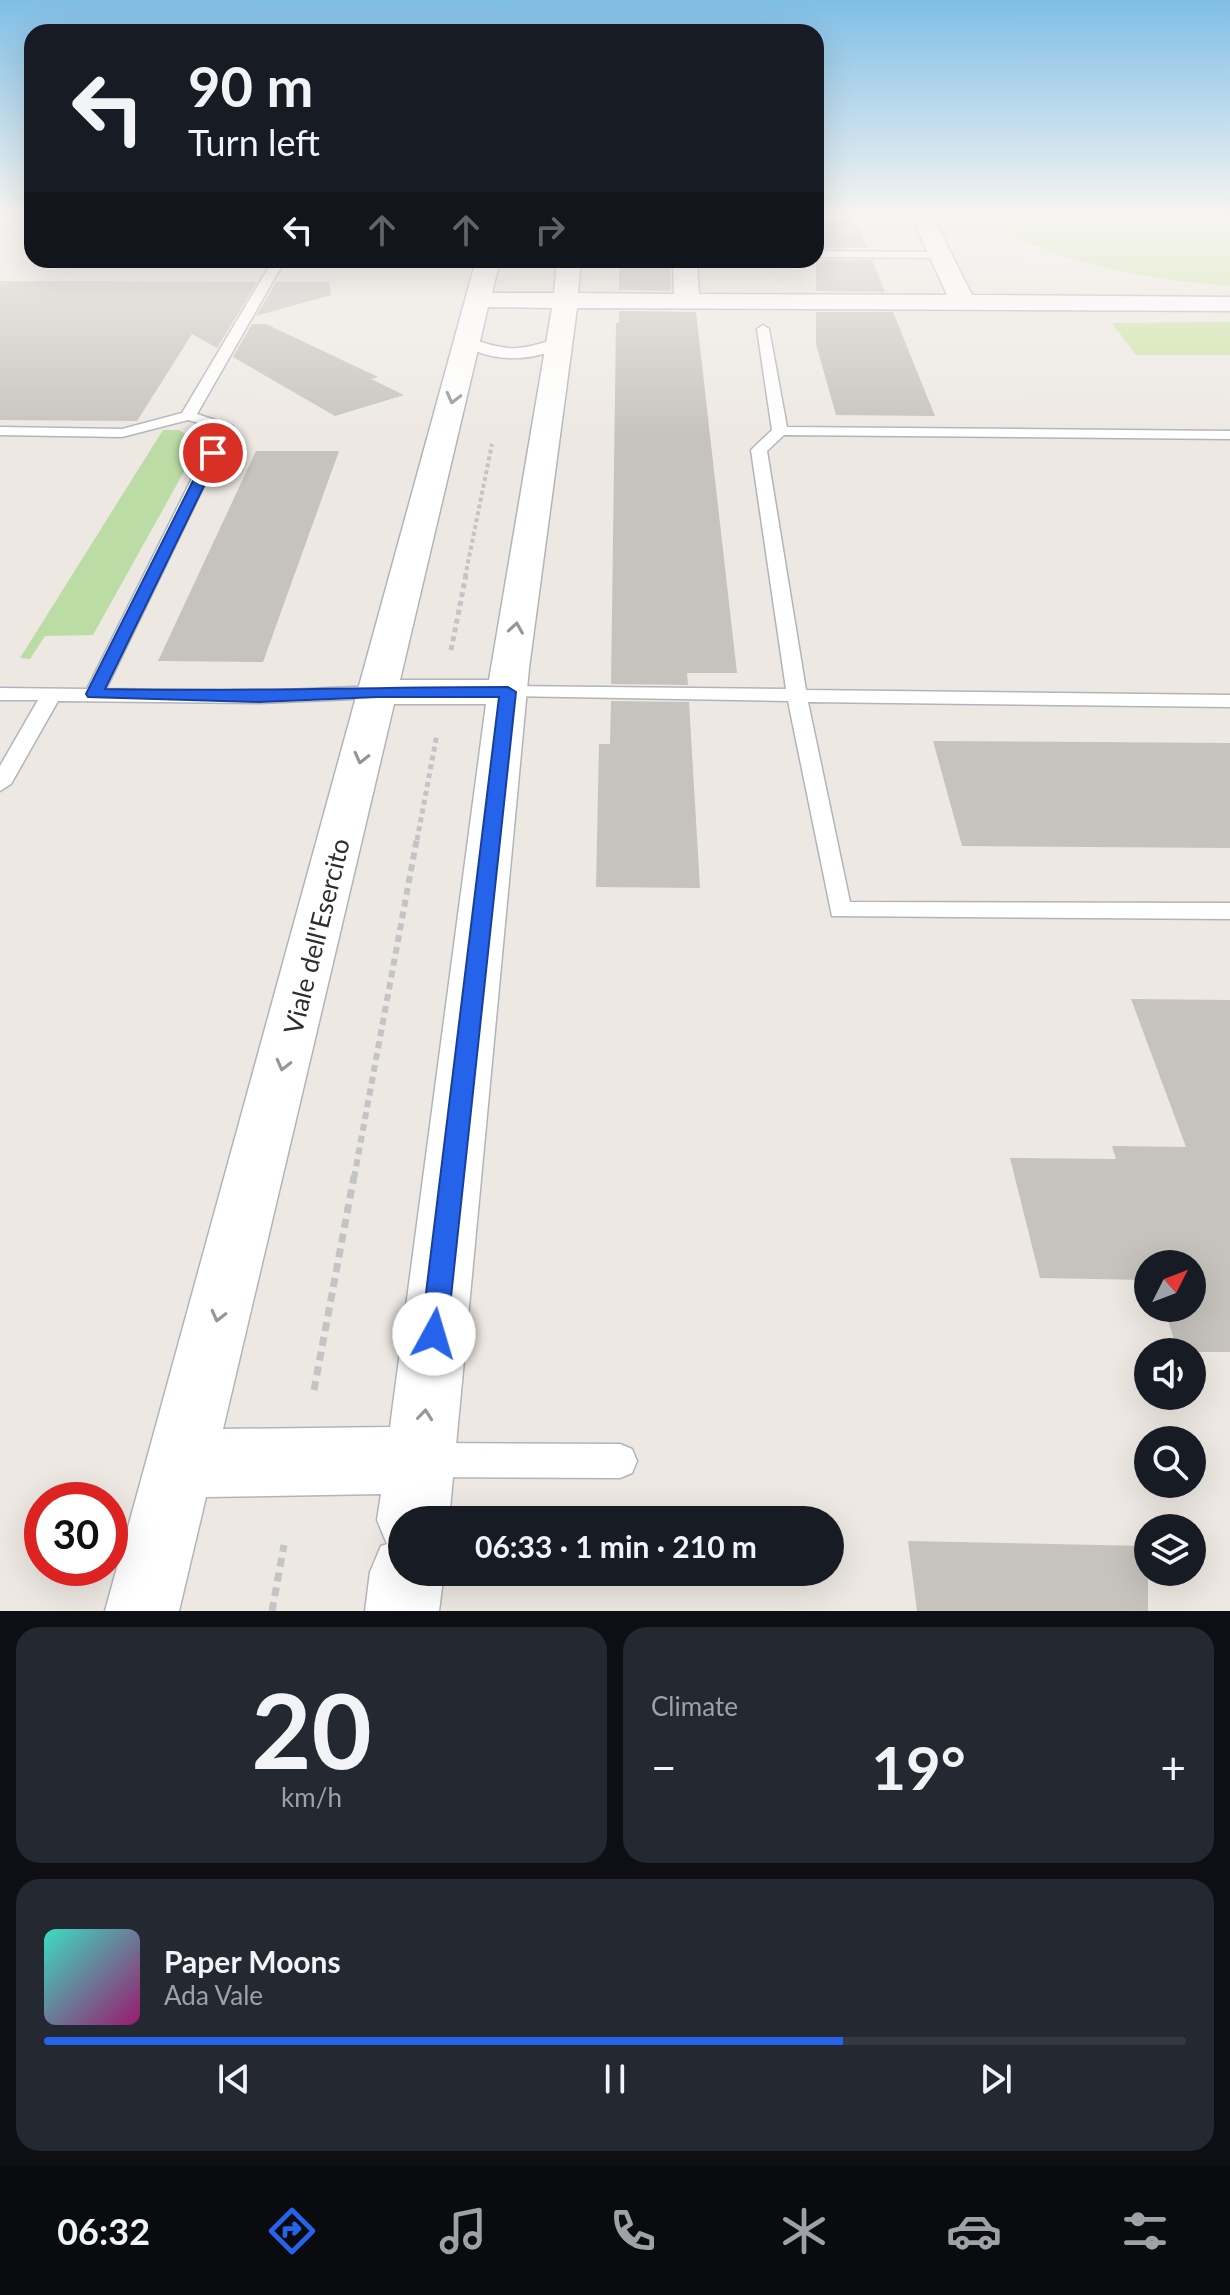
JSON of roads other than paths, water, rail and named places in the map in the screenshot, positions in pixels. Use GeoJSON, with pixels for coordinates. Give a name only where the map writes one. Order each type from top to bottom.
{"type":"FeatureCollection","features":[{"type":"Feature","properties":{"kind":"street","name":"Viale dell'Esercito"},"geometry":{"type":"LineString","coordinates":[[142,1611],[481,288]]}},
{"type":"Feature","properties":{"kind":"street"},"geometry":{"type":"LineString","coordinates":[[180,1466],[238,1462],[416,1490],[508,692],[566,288]]}},
{"type":"Feature","properties":{"kind":"street"},"geometry":{"type":"LineString","coordinates":[[686,288],[687,303]]}},
{"type":"Feature","properties":{"kind":"street"},"geometry":{"type":"LineString","coordinates":[[956,288],[963,303]]}},
{"type":"Feature","properties":{"kind":"street"},"geometry":{"type":"LineString","coordinates":[[473,321],[562,322],[687,303],[1230,304]]}},
{"type":"Feature","properties":{"kind":"street"},"geometry":{"type":"LineString","coordinates":[[378,692],[508,692]]}},
{"type":"Feature","properties":{"kind":"street"},"geometry":{"type":"LineString","coordinates":[[402,1611],[405,1586]]}},
{"type":"Feature","properties":{"kind":"lane"},"geometry":{"type":"LineString","coordinates":[[188,416],[263,288]]}},
{"type":"Feature","properties":{"kind":"lane"},"geometry":{"type":"LineString","coordinates":[[473,321],[484,350],[509,354],[541,352],[562,322]]}},
{"type":"Feature","properties":{"kind":"lane"},"geometry":{"type":"LineString","coordinates":[[763,329],[780,431]]}},
{"type":"Feature","properties":{"kind":"lane"},"geometry":{"type":"LineString","coordinates":[[0,431],[122,433],[188,416],[226,426],[94,694]]}},
{"type":"Feature","properties":{"kind":"lane"},"geometry":{"type":"LineString","coordinates":[[1230,435],[780,431],[759,450],[796,696],[840,910],[1230,911]]}},
{"type":"Feature","properties":{"kind":"lane"},"geometry":{"type":"LineString","coordinates":[[0,694],[259,697],[378,692]]}},
{"type":"Feature","properties":{"kind":"lane"},"geometry":{"type":"LineString","coordinates":[[508,692],[1230,701]]}},
{"type":"Feature","properties":{"kind":"lane"},"geometry":{"type":"LineString","coordinates":[[0,784],[52,694]]}},
{"type":"Feature","properties":{"kind":"lane"},"geometry":{"type":"LineString","coordinates":[[416,1490],[620,1461]]}}]}
